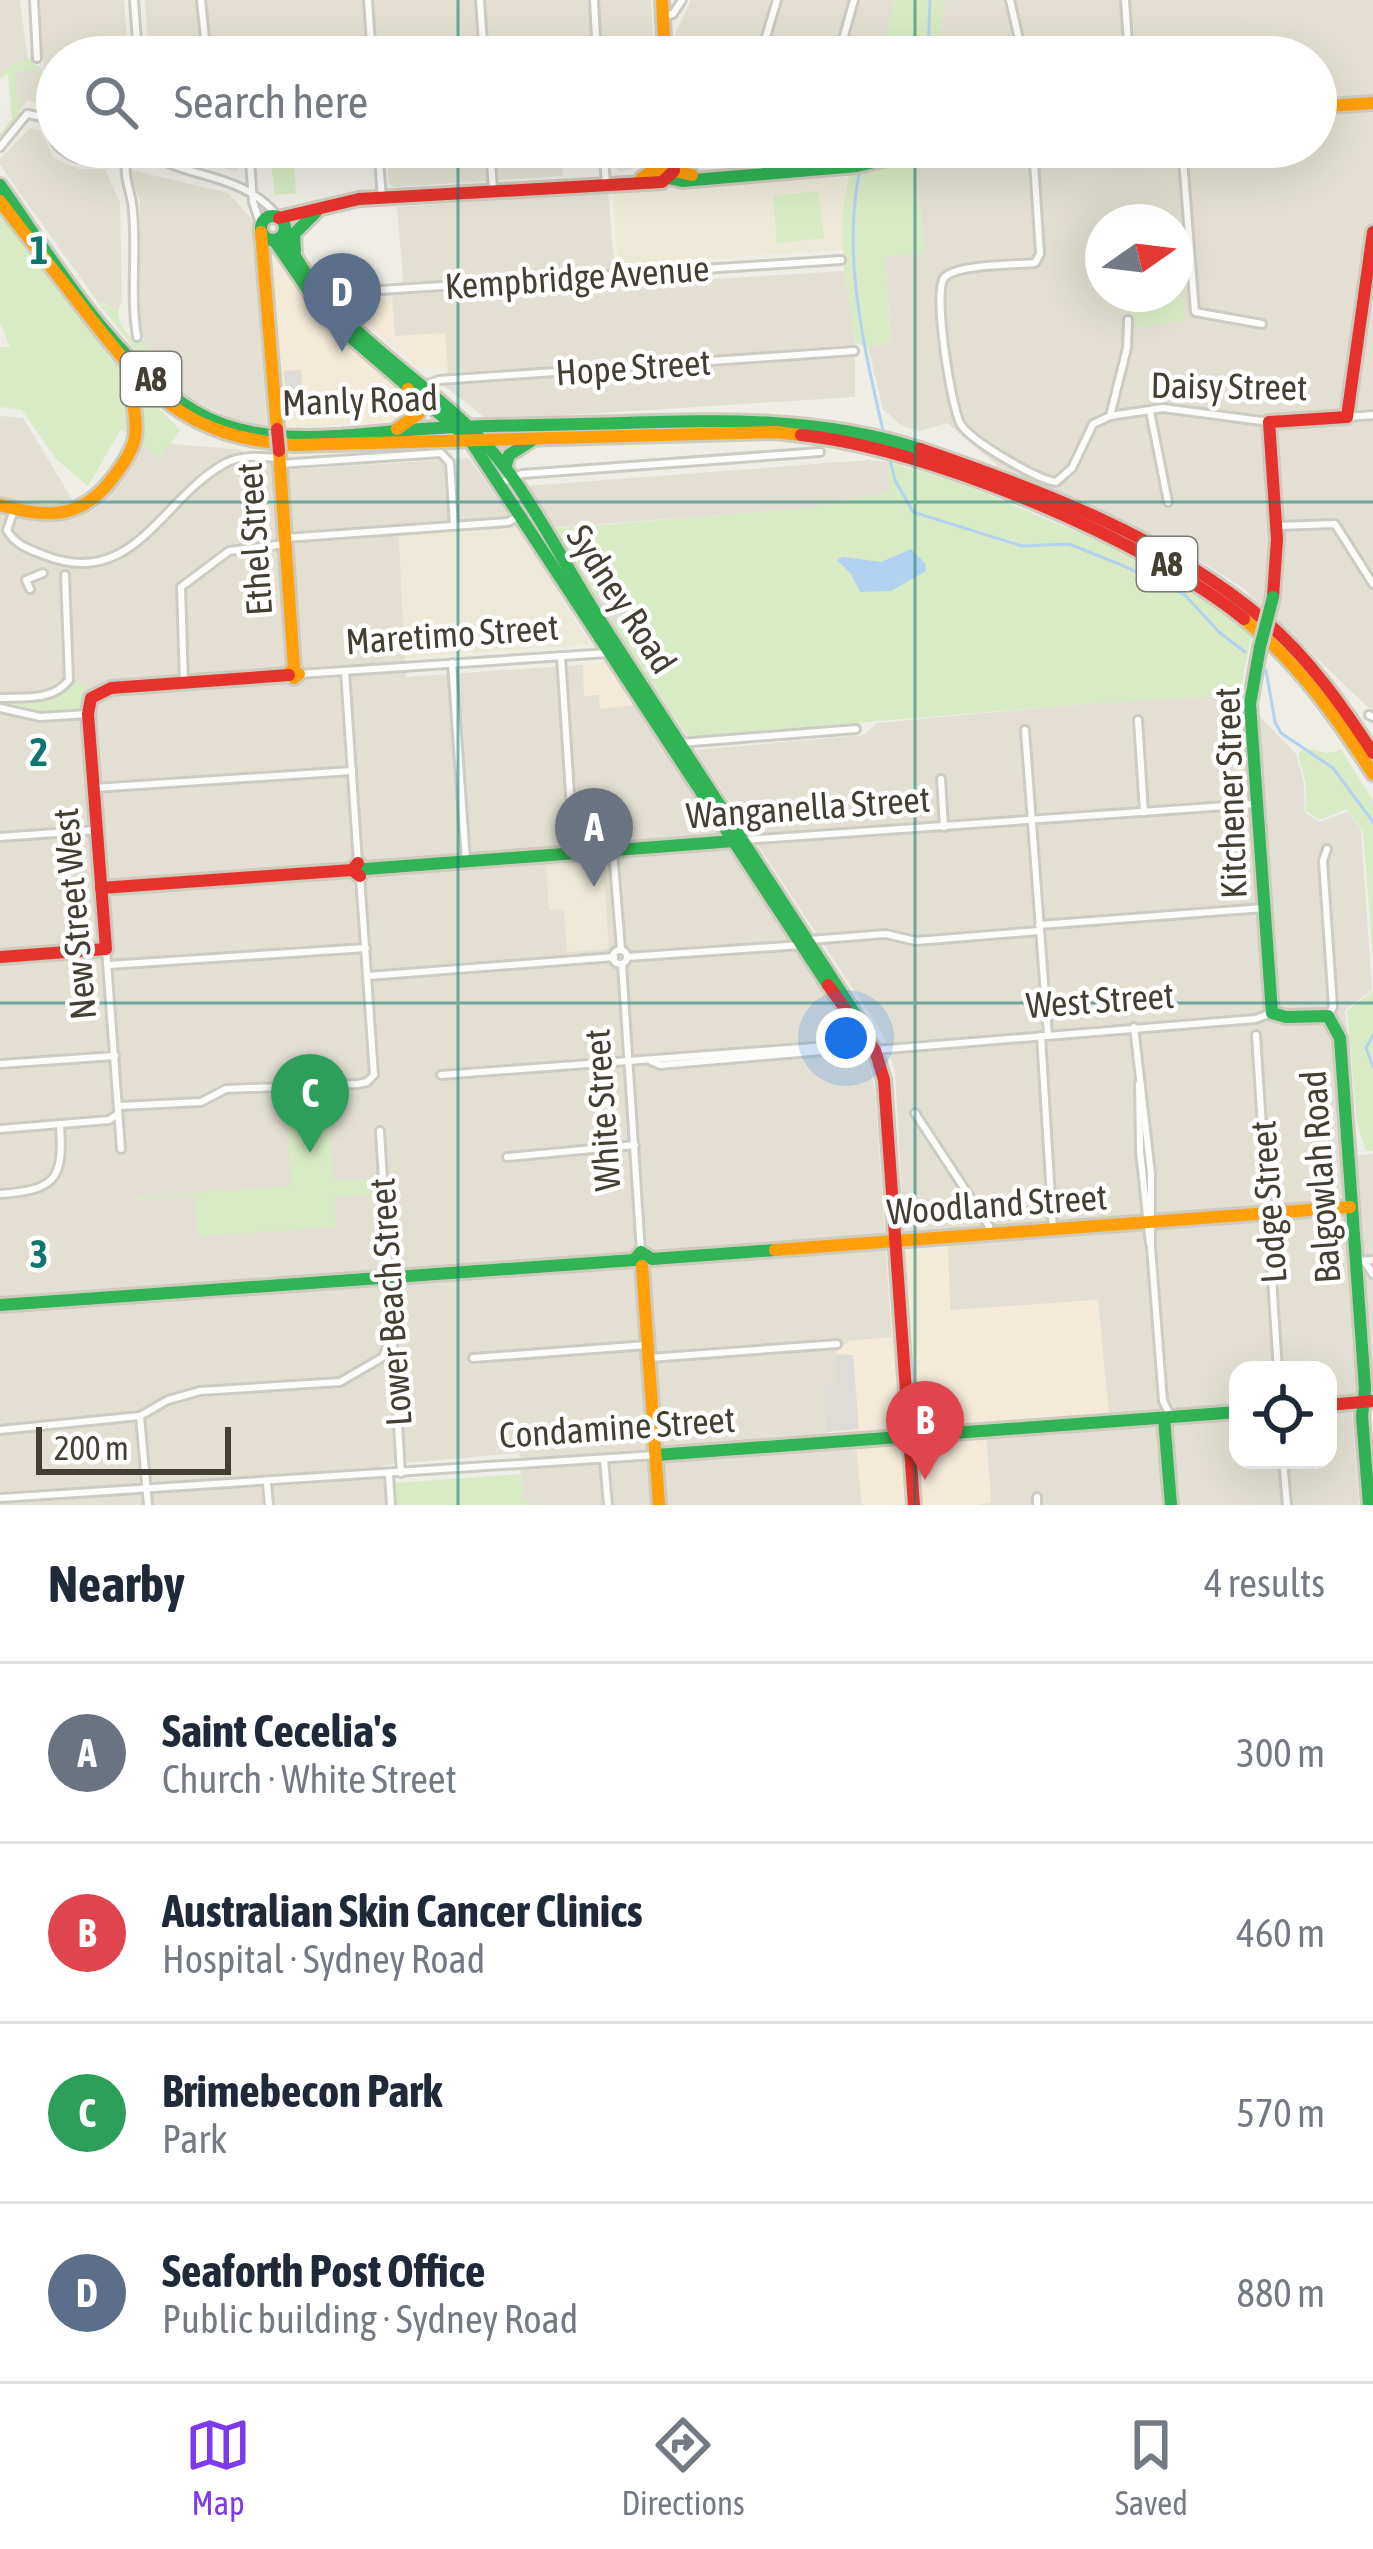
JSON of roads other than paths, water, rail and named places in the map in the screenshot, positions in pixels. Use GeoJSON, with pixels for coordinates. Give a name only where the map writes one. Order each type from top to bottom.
{"type":"FeatureCollection","features":[{"type":"Feature","properties":{"kind":"main road"},"geometry":{"type":"LineString","coordinates":[[662,0],[664,36]]}},
{"type":"Feature","properties":{"kind":"main road"},"geometry":{"type":"LineString","coordinates":[[1337,106],[1373,103]]}},
{"type":"Feature","properties":{"kind":"main road"},"geometry":{"type":"LineString","coordinates":[[274,230],[347,200],[606,183],[641,178],[660,168]]}},
{"type":"Feature","properties":{"kind":"main road"},"geometry":{"type":"LineString","coordinates":[[680,168],[700,177],[819,168]]}},
{"type":"Feature","properties":{"kind":"main road","name":"Manly Road"},"geometry":{"type":"LineString","coordinates":[[0,185],[135,362],[186,407],[220,424],[262,433],[397,429],[471,433]]}},
{"type":"Feature","properties":{"kind":"main road","name":"Manly Road"},"geometry":{"type":"LineString","coordinates":[[0,201],[144,385],[196,424],[242,440],[294,445],[471,433]]}},
{"type":"Feature","properties":{"kind":"main road"},"geometry":{"type":"LineString","coordinates":[[299,263],[294,233],[318,211]]}},
{"type":"Feature","properties":{"kind":"main road","name":"Sydney Road"},"geometry":{"type":"LineString","coordinates":[[274,230],[282,254],[320,302],[401,380],[419,388]]}},
{"type":"Feature","properties":{"kind":"main road","name":"Sydney Road"},"geometry":{"type":"LineString","coordinates":[[274,230],[320,302],[471,433],[507,477],[613,650]]}},
{"type":"Feature","properties":{"kind":"main road","name":"Ethel Street"},"geometry":{"type":"LineString","coordinates":[[274,230],[265,260],[294,672]]}},
{"type":"Feature","properties":{"kind":"main road"},"geometry":{"type":"LineString","coordinates":[[1347,417],[1368,310],[1373,232]]}},
{"type":"Feature","properties":{"kind":"main road"},"geometry":{"type":"LineString","coordinates":[[265,260],[274,253],[282,254]]}},
{"type":"Feature","properties":{"kind":"main road"},"geometry":{"type":"LineString","coordinates":[[7,507],[34,516],[64,514],[95,501],[134,442],[126,364]]}},
{"type":"Feature","properties":{"kind":"main road"},"geometry":{"type":"LineString","coordinates":[[397,429],[418,415],[416,401],[401,380]]}},
{"type":"Feature","properties":{"kind":"main road"},"geometry":{"type":"LineString","coordinates":[[128,391],[135,384],[144,385]]}},
{"type":"Feature","properties":{"kind":"main road","name":"Daisy Street"},"geometry":{"type":"LineString","coordinates":[[1269,422],[1347,417]]}},
{"type":"Feature","properties":{"kind":"main road","name":"A8"},"geometry":{"type":"LineString","coordinates":[[471,433],[746,420],[802,423],[946,457],[1134,535],[1211,578],[1292,645],[1373,753]]}},
{"type":"Feature","properties":{"kind":"main road","name":"Kitchener Street"},"geometry":{"type":"LineString","coordinates":[[1269,422],[1276,573],[1250,704],[1272,1013]]}},
{"type":"Feature","properties":{"kind":"main road","name":"A8"},"geometry":{"type":"LineString","coordinates":[[471,433],[536,438],[775,432],[886,443],[1118,540],[1202,586],[1299,669],[1331,708],[1373,775]]}},
{"type":"Feature","properties":{"kind":"main road"},"geometry":{"type":"LineString","coordinates":[[507,477],[509,455],[536,438]]}},
{"type":"Feature","properties":{"kind":"main road","name":"Sydney Road"},"geometry":{"type":"LineString","coordinates":[[507,477],[521,515],[739,841],[855,1026],[871,1043],[883,1073],[914,1505]]}},
{"type":"Feature","properties":{"kind":"main road","name":"Maretimo Street"},"geometry":{"type":"LineString","coordinates":[[88,714],[91,698],[111,688],[294,672]]}},
{"type":"Feature","properties":{"kind":"main road","name":"New Street West"},"geometry":{"type":"LineString","coordinates":[[88,714],[106,949]]}},
{"type":"Feature","properties":{"kind":"main road","name":"Wanganella Street"},"geometry":{"type":"LineString","coordinates":[[101,888],[739,841]]}},
{"type":"Feature","properties":{"kind":"main road"},"geometry":{"type":"LineString","coordinates":[[0,957],[106,949]]}},
{"type":"Feature","properties":{"kind":"main road","name":"West Street"},"geometry":{"type":"LineString","coordinates":[[1272,1013],[1328,1016]]}},
{"type":"Feature","properties":{"kind":"main road","name":"Balgowlah Road"},"geometry":{"type":"LineString","coordinates":[[1328,1016],[1340,1038],[1350,1207],[1365,1261],[1369,1505]]}},
{"type":"Feature","properties":{"kind":"main road","name":"Woodland Street"},"geometry":{"type":"LineString","coordinates":[[0,1304],[1350,1207]]}},
{"type":"Feature","properties":{"kind":"main road","name":"White Street"},"geometry":{"type":"LineString","coordinates":[[641,1259],[659,1505]]}},
{"type":"Feature","properties":{"kind":"main road"},"geometry":{"type":"LineString","coordinates":[[1337,1404],[1369,1401]]}},
{"type":"Feature","properties":{"kind":"main road","name":"Condamine Street"},"geometry":{"type":"LineString","coordinates":[[656,1455],[1229,1413]]}},
{"type":"Feature","properties":{"kind":"main road"},"geometry":{"type":"LineString","coordinates":[[1168,1418],[1171,1505]]}},
{"type":"Feature","properties":{"kind":"street"},"geometry":{"type":"LineString","coordinates":[[34,0],[36,39]]}},
{"type":"Feature","properties":{"kind":"street"},"geometry":{"type":"LineString","coordinates":[[134,0],[137,36]]}},
{"type":"Feature","properties":{"kind":"street"},"geometry":{"type":"LineString","coordinates":[[201,0],[205,36]]}},
{"type":"Feature","properties":{"kind":"street"},"geometry":{"type":"LineString","coordinates":[[368,0],[371,36]]}},
{"type":"Feature","properties":{"kind":"street"},"geometry":{"type":"LineString","coordinates":[[480,0],[483,36]]}},
{"type":"Feature","properties":{"kind":"street"},"geometry":{"type":"LineString","coordinates":[[594,0],[596,36]]}},
{"type":"Feature","properties":{"kind":"street"},"geometry":{"type":"LineString","coordinates":[[663,16],[674,14],[682,0]]}},
{"type":"Feature","properties":{"kind":"street"},"geometry":{"type":"LineString","coordinates":[[766,36],[777,0]]}},
{"type":"Feature","properties":{"kind":"street"},"geometry":{"type":"LineString","coordinates":[[844,36],[854,0]]}},
{"type":"Feature","properties":{"kind":"street"},"geometry":{"type":"LineString","coordinates":[[1010,0],[1018,36]]}},
{"type":"Feature","properties":{"kind":"street"},"geometry":{"type":"LineString","coordinates":[[1125,0],[1128,36]]}},
{"type":"Feature","properties":{"kind":"street"},"geometry":{"type":"LineString","coordinates":[[0,147],[27,114],[36,116]]}},
{"type":"Feature","properties":{"kind":"street"},"geometry":{"type":"LineString","coordinates":[[124,168],[133,208],[131,299],[137,337]]}},
{"type":"Feature","properties":{"kind":"street","name":"Sydney Road"},"geometry":{"type":"LineString","coordinates":[[185,168],[224,178],[253,195],[274,230]]}},
{"type":"Feature","properties":{"kind":"street"},"geometry":{"type":"LineString","coordinates":[[251,168],[253,195]]}},
{"type":"Feature","properties":{"kind":"street"},"geometry":{"type":"LineString","coordinates":[[380,168],[382,198]]}},
{"type":"Feature","properties":{"kind":"street"},"geometry":{"type":"LineString","coordinates":[[491,168],[493,190]]}},
{"type":"Feature","properties":{"kind":"street"},"geometry":{"type":"LineString","coordinates":[[605,168],[606,183]]}},
{"type":"Feature","properties":{"kind":"street"},"geometry":{"type":"LineString","coordinates":[[761,168],[761,172]]}},
{"type":"Feature","properties":{"kind":"street"},"geometry":{"type":"LineString","coordinates":[[1034,168],[1040,254],[1035,263],[958,270],[941,285],[942,330],[958,418],[985,444],[1056,482],[1072,468],[1093,424],[1110,416],[1127,348],[1128,320]]}},
{"type":"Feature","properties":{"kind":"street"},"geometry":{"type":"LineString","coordinates":[[1184,168],[1195,313],[1262,324]]}},
{"type":"Feature","properties":{"kind":"street","name":"Sydney Road"},"geometry":{"type":"LineString","coordinates":[[253,195],[274,230]]}},
{"type":"Feature","properties":{"kind":"street","name":"Kempbridge Avenue"},"geometry":{"type":"LineString","coordinates":[[320,302],[334,292],[841,260]]}},
{"type":"Feature","properties":{"kind":"street","name":"Hope Street"},"geometry":{"type":"LineString","coordinates":[[419,388],[439,380],[854,351]]}},
{"type":"Feature","properties":{"kind":"street","name":"Daisy Street"},"geometry":{"type":"LineString","coordinates":[[1110,416],[1163,407],[1269,422]]}},
{"type":"Feature","properties":{"kind":"street"},"geometry":{"type":"LineString","coordinates":[[1150,411],[1168,502]]}},
{"type":"Feature","properties":{"kind":"street"},"geometry":{"type":"LineString","coordinates":[[1347,417],[1373,416]]}},
{"type":"Feature","properties":{"kind":"street"},"geometry":{"type":"LineString","coordinates":[[507,477],[820,452]]}},
{"type":"Feature","properties":{"kind":"street"},"geometry":{"type":"LineString","coordinates":[[7,507],[7,530],[18,543],[62,562],[98,561],[130,548],[212,471],[230,460],[246,456],[447,456],[454,526]]}},
{"type":"Feature","properties":{"kind":"street"},"geometry":{"type":"LineString","coordinates":[[184,684],[181,587],[229,551],[285,541],[508,522],[521,515]]}},
{"type":"Feature","properties":{"kind":"street"},"geometry":{"type":"LineString","coordinates":[[1276,526],[1335,524],[1373,584]]}},
{"type":"Feature","properties":{"kind":"street"},"geometry":{"type":"LineString","coordinates":[[30,589],[26,580],[43,573]]}},
{"type":"Feature","properties":{"kind":"street"},"geometry":{"type":"LineString","coordinates":[[0,698],[55,692],[65,686],[71,673],[65,575]]}},
{"type":"Feature","properties":{"kind":"street","name":"Maretimo Street"},"geometry":{"type":"LineString","coordinates":[[294,672],[613,650]]}},
{"type":"Feature","properties":{"kind":"street"},"geometry":{"type":"LineString","coordinates":[[561,656],[574,855]]}},
{"type":"Feature","properties":{"kind":"street"},"geometry":{"type":"LineString","coordinates":[[452,663],[466,862]]}},
{"type":"Feature","properties":{"kind":"street"},"geometry":{"type":"LineString","coordinates":[[0,1129],[109,1120],[120,1108],[201,1102],[226,1089],[358,1084],[374,1075],[345,671]]}},
{"type":"Feature","properties":{"kind":"street"},"geometry":{"type":"LineString","coordinates":[[0,708],[40,717],[88,714]]}},
{"type":"Feature","properties":{"kind":"street"},"geometry":{"type":"LineString","coordinates":[[1138,720],[1144,812]]}},
{"type":"Feature","properties":{"kind":"street"},"geometry":{"type":"LineString","coordinates":[[675,744],[856,729]]}},
{"type":"Feature","properties":{"kind":"street"},"geometry":{"type":"LineString","coordinates":[[1025,730],[1053,1230]]}},
{"type":"Feature","properties":{"kind":"street"},"geometry":{"type":"LineString","coordinates":[[94,788],[352,771]]}},
{"type":"Feature","properties":{"kind":"street"},"geometry":{"type":"LineString","coordinates":[[940,779],[944,826]]}},
{"type":"Feature","properties":{"kind":"street","name":"Wanganella Street"},"geometry":{"type":"LineString","coordinates":[[739,841],[1255,804]]}},
{"type":"Feature","properties":{"kind":"street"},"geometry":{"type":"LineString","coordinates":[[0,837],[96,830]]}},
{"type":"Feature","properties":{"kind":"street","name":"Balgowlah Road"},"geometry":{"type":"LineString","coordinates":[[1327,849],[1323,861],[1333,1005],[1328,1016]]}},
{"type":"Feature","properties":{"kind":"street","name":"White Street"},"geometry":{"type":"LineString","coordinates":[[613,852],[624,956],[641,1259]]}},
{"type":"Feature","properties":{"kind":"street"},"geometry":{"type":"LineString","coordinates":[[368,976],[886,934],[916,940],[1264,908]]}},
{"type":"Feature","properties":{"kind":"street"},"geometry":{"type":"LineString","coordinates":[[108,965],[366,948]]}},
{"type":"Feature","properties":{"kind":"street","name":"New Street West"},"geometry":{"type":"LineString","coordinates":[[106,949],[121,1149]]}},
{"type":"Feature","properties":{"kind":"street","name":"West Street"},"geometry":{"type":"LineString","coordinates":[[441,1075],[1044,1035],[1255,1019],[1272,1013]]}},
{"type":"Feature","properties":{"kind":"street"},"geometry":{"type":"LineString","coordinates":[[1134,1028],[1168,1418]]}},
{"type":"Feature","properties":{"kind":"street","name":"Lodge Street"},"geometry":{"type":"LineString","coordinates":[[1256,1035],[1278,1361]]}},
{"type":"Feature","properties":{"kind":"street"},"geometry":{"type":"LineString","coordinates":[[0,1064],[115,1055]]}},
{"type":"Feature","properties":{"kind":"street"},"geometry":{"type":"LineString","coordinates":[[915,1113],[989,1234]]}},
{"type":"Feature","properties":{"kind":"street"},"geometry":{"type":"LineString","coordinates":[[0,1194],[33,1192],[49,1183],[61,1163],[60,1125]]}},
{"type":"Feature","properties":{"kind":"street","name":"Lower Beach Street"},"geometry":{"type":"LineString","coordinates":[[380,1131],[401,1473]]}},
{"type":"Feature","properties":{"kind":"street"},"geometry":{"type":"LineString","coordinates":[[507,1157],[634,1145]]}},
{"type":"Feature","properties":{"kind":"street"},"geometry":{"type":"LineString","coordinates":[[1365,1261],[1373,1274]]}},
{"type":"Feature","properties":{"kind":"street"},"geometry":{"type":"LineString","coordinates":[[0,1430],[140,1416],[193,1393],[340,1382],[383,1357],[392,1336]]}},
{"type":"Feature","properties":{"kind":"street"},"geometry":{"type":"LineString","coordinates":[[472,1358],[837,1344]]}},
{"type":"Feature","properties":{"kind":"street"},"geometry":{"type":"LineString","coordinates":[[140,1416],[148,1505]]}},
{"type":"Feature","properties":{"kind":"street","name":"Condamine Street"},"geometry":{"type":"LineString","coordinates":[[0,1498],[37,1501],[656,1455]]}},
{"type":"Feature","properties":{"kind":"street"},"geometry":{"type":"LineString","coordinates":[[604,1459],[608,1505]]}},
{"type":"Feature","properties":{"kind":"street"},"geometry":{"type":"LineString","coordinates":[[1283,1469],[1287,1505]]}},
{"type":"Feature","properties":{"kind":"street","name":"Lower Beach Street"},"geometry":{"type":"LineString","coordinates":[[389,1474],[391,1505]]}},
{"type":"Feature","properties":{"kind":"street"},"geometry":{"type":"LineString","coordinates":[[267,1483],[269,1505]]}},
{"type":"Feature","properties":{"kind":"water"},"geometry":{"type":"Polygon","coordinates":[[[911,549],[925,563],[926,571],[891,591],[860,592],[837,560],[881,562],[911,549]]]}},
{"type":"Feature","properties":{"kind":"waterway"},"geometry":{"type":"LineString","coordinates":[[929,36],[930,0]]}},
{"type":"Feature","properties":{"kind":"waterway"},"geometry":{"type":"LineString","coordinates":[[861,168],[854,218],[856,291],[884,435]]}},
{"type":"Feature","properties":{"kind":"waterway"},"geometry":{"type":"LineString","coordinates":[[889,456],[895,480],[913,512],[1022,546],[1069,544],[1124,566],[1185,595],[1245,652]]}},
{"type":"Feature","properties":{"kind":"waterway"},"geometry":{"type":"LineString","coordinates":[[1266,670],[1281,733],[1333,768],[1373,822]]}},
{"type":"Feature","properties":{"kind":"waterway"},"geometry":{"type":"LineString","coordinates":[[1373,1035],[1366,1048],[1373,1067]]}},
{"type":"Feature","properties":{"kind":"place","name":"Seaforth Post Office"},"geometry":{"type":"Point","coordinates":[342,352]}},
{"type":"Feature","properties":{"kind":"place","name":"Saint Cecelia's"},"geometry":{"type":"Point","coordinates":[594,887]}},
{"type":"Feature","properties":{"kind":"place","name":"Brimebecon Park"},"geometry":{"type":"Point","coordinates":[310,1153]}},
{"type":"Feature","properties":{"kind":"place","name":"Australian Skin Cancer Clinics"},"geometry":{"type":"Point","coordinates":[925,1480]}}]}
